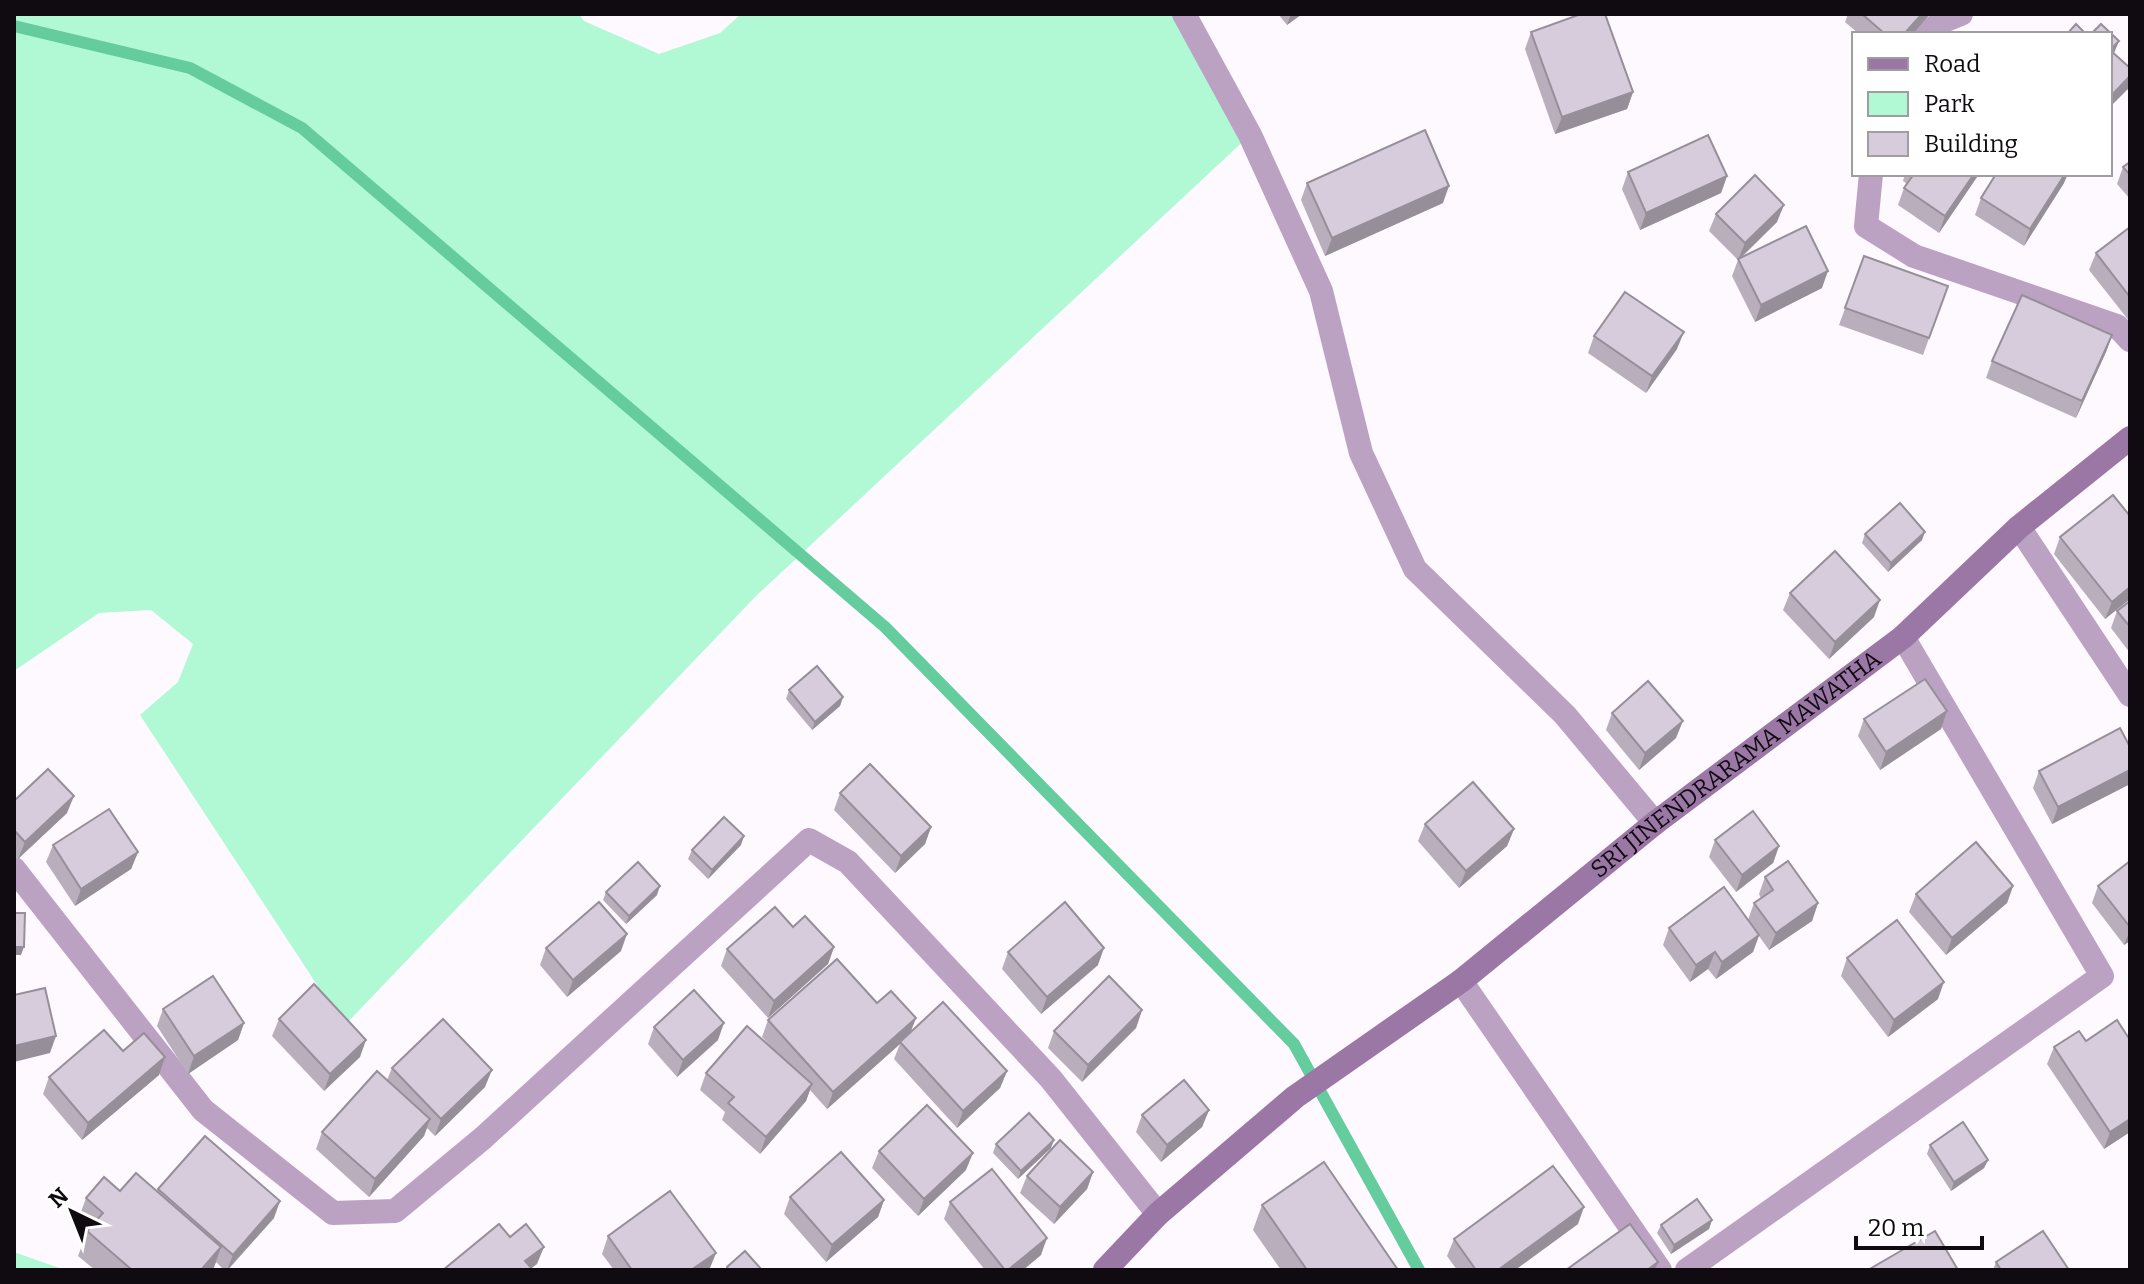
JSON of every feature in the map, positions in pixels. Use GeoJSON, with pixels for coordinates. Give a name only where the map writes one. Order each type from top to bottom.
{"type":"FeatureCollection","features":[{"type":"Feature","properties":{"kind":"main road","name":"SRI JINENDRARAMA MAWATHA"},"geometry":{"type":"LineString","coordinates":[[1158,1214],[1295,1097],[1461,981],[1655,823],[1903,637],[2019,527],[2130,438]]}},
{"type":"Feature","properties":{"kind":"main road"},"geometry":{"type":"LineString","coordinates":[[1105,1270],[1158,1214]]}},
{"type":"Feature","properties":{"kind":"street"},"geometry":{"type":"LineString","coordinates":[[1184,14],[1250,135],[1321,291],[1361,453],[1415,569],[1565,715],[1655,823]]}},
{"type":"Feature","properties":{"kind":"street"},"geometry":{"type":"LineString","coordinates":[[1929,32],[1939,23],[1961,14]]}},
{"type":"Feature","properties":{"kind":"street"},"geometry":{"type":"LineString","coordinates":[[1871,176],[1866,226],[1914,256],[2117,326],[2130,340]]}},
{"type":"Feature","properties":{"kind":"street"},"geometry":{"type":"LineString","coordinates":[[2019,527],[2130,695]]}},
{"type":"Feature","properties":{"kind":"street"},"geometry":{"type":"LineString","coordinates":[[1687,1270],[2102,976],[1903,637]]}},
{"type":"Feature","properties":{"kind":"street"},"geometry":{"type":"LineString","coordinates":[[14,869],[203,1110],[333,1213],[395,1211],[483,1138],[809,840],[848,862],[1051,1079],[1158,1214]]}},
{"type":"Feature","properties":{"kind":"street"},"geometry":{"type":"LineString","coordinates":[[1461,981],[1660,1270]]}},
{"type":"Feature","properties":{"kind":"green space"},"geometry":{"type":"Polygon","coordinates":[[[14,14],[579,14],[584,21],[659,54],[720,33],[741,14],[1184,14],[1250,135],[756,596],[344,1026],[140,715],[178,682],[193,644],[151,610],[99,613],[14,671],[14,14]]]}},
{"type":"Feature","properties":{"kind":"green space"},"geometry":{"type":"Polygon","coordinates":[[[14,1252],[65,1270],[14,1270],[14,1252]]]}},
{"type":"Feature","properties":{"kind":"building"},"geometry":{"type":"Polygon","coordinates":[[[1581,14],[1605,14],[1633,92],[1562,117],[1531,32],[1581,14]]]}},
{"type":"Feature","properties":{"kind":"building"},"geometry":{"type":"Polygon","coordinates":[[[1862,14],[1922,14],[1906,32],[1883,32],[1862,14]]]}},
{"type":"Feature","properties":{"kind":"building"},"geometry":{"type":"Polygon","coordinates":[[[2076,24],[2084,32],[2069,32],[2076,24]]]}},
{"type":"Feature","properties":{"kind":"building"},"geometry":{"type":"Polygon","coordinates":[[[2101,24],[2109,32],[2093,32],[2101,24]]]}},
{"type":"Feature","properties":{"kind":"building"},"geometry":{"type":"Polygon","coordinates":[[[2112,34],[2119,41],[2112,48],[2112,34]]]}},
{"type":"Feature","properties":{"kind":"building"},"geometry":{"type":"Polygon","coordinates":[[[2112,52],[2130,68],[2130,76],[2112,95],[2112,52]]]}},
{"type":"Feature","properties":{"kind":"building"},"geometry":{"type":"Polygon","coordinates":[[[1425,130],[1449,186],[1332,238],[1307,183],[1425,130]]]}},
{"type":"Feature","properties":{"kind":"building"},"geometry":{"type":"Polygon","coordinates":[[[1708,135],[1727,176],[1646,213],[1628,172],[1708,135]]]}},
{"type":"Feature","properties":{"kind":"building"},"geometry":{"type":"Polygon","coordinates":[[[2130,162],[2130,175],[2123,167],[2130,162]]]}},
{"type":"Feature","properties":{"kind":"building"},"geometry":{"type":"Polygon","coordinates":[[[1755,175],[1784,205],[1745,243],[1716,214],[1755,175]]]}},
{"type":"Feature","properties":{"kind":"building"},"geometry":{"type":"Polygon","coordinates":[[[1913,176],[1973,176],[1945,216],[1904,188],[1913,176]]]}},
{"type":"Feature","properties":{"kind":"building"},"geometry":{"type":"Polygon","coordinates":[[[1995,176],[2064,176],[2030,229],[1981,198],[1995,176]]]}},
{"type":"Feature","properties":{"kind":"building"},"geometry":{"type":"Polygon","coordinates":[[[1806,226],[1828,271],[1761,305],[1738,259],[1806,226]]]}},
{"type":"Feature","properties":{"kind":"building"},"geometry":{"type":"Polygon","coordinates":[[[2130,227],[2130,297],[2096,253],[2130,227]]]}},
{"type":"Feature","properties":{"kind":"building"},"geometry":{"type":"Polygon","coordinates":[[[1864,256],[1948,286],[1929,338],[1845,308],[1864,256]]]}},
{"type":"Feature","properties":{"kind":"building"},"geometry":{"type":"Polygon","coordinates":[[[1625,292],[1684,332],[1652,376],[1594,336],[1625,292]]]}},
{"type":"Feature","properties":{"kind":"building"},"geometry":{"type":"Polygon","coordinates":[[[2022,295],[2112,335],[2082,401],[1992,361],[2022,295]]]}},
{"type":"Feature","properties":{"kind":"building"},"geometry":{"type":"Polygon","coordinates":[[[2113,495],[2130,516],[2130,587],[2112,602],[2060,537],[2113,495]]]}},
{"type":"Feature","properties":{"kind":"building"},"geometry":{"type":"Polygon","coordinates":[[[1900,503],[1925,532],[1891,563],[1865,534],[1900,503]]]}},
{"type":"Feature","properties":{"kind":"building"},"geometry":{"type":"Polygon","coordinates":[[[1835,551],[1880,600],[1835,642],[1790,593],[1835,551]]]}},
{"type":"Feature","properties":{"kind":"building"},"geometry":{"type":"Polygon","coordinates":[[[2130,601],[2130,627],[2117,611],[2130,601]]]}},
{"type":"Feature","properties":{"kind":"building"},"geometry":{"type":"Polygon","coordinates":[[[817,666],[843,697],[815,722],[789,690],[817,666]]]}},
{"type":"Feature","properties":{"kind":"building"},"geometry":{"type":"Polygon","coordinates":[[[1925,679],[1947,711],[1886,752],[1864,719],[1925,679]]]}},
{"type":"Feature","properties":{"kind":"building"},"geometry":{"type":"Polygon","coordinates":[[[1648,681],[1683,721],[1645,753],[1612,713],[1648,681]]]}},
{"type":"Feature","properties":{"kind":"building"},"geometry":{"type":"Polygon","coordinates":[[[2120,728],[2130,747],[2130,770],[2058,807],[2039,771],[2120,728]]]}},
{"type":"Feature","properties":{"kind":"building"},"geometry":{"type":"Polygon","coordinates":[[[870,764],[931,827],[901,856],[840,793],[870,764]]]}},
{"type":"Feature","properties":{"kind":"building"},"geometry":{"type":"Polygon","coordinates":[[[48,769],[74,796],[25,842],[14,830],[14,801],[48,769]]]}},
{"type":"Feature","properties":{"kind":"building"},"geometry":{"type":"Polygon","coordinates":[[[1473,782],[1514,829],[1466,871],[1425,824],[1473,782]]]}},
{"type":"Feature","properties":{"kind":"building"},"geometry":{"type":"Polygon","coordinates":[[[109,809],[138,852],[81,889],[53,845],[109,809]]]}},
{"type":"Feature","properties":{"kind":"building"},"geometry":{"type":"Polygon","coordinates":[[[1753,811],[1779,846],[1742,875],[1715,840],[1753,811]]]}},
{"type":"Feature","properties":{"kind":"building"},"geometry":{"type":"Polygon","coordinates":[[[724,817],[744,836],[712,870],[692,850],[724,817]]]}},
{"type":"Feature","properties":{"kind":"building"},"geometry":{"type":"Polygon","coordinates":[[[1976,842],[2013,886],[1952,938],[1916,894],[1976,842]]]}},
{"type":"Feature","properties":{"kind":"building"},"geometry":{"type":"Polygon","coordinates":[[[1788,861],[1818,903],[1776,933],[1754,903],[1773,890],[1765,877],[1788,861]]]}},
{"type":"Feature","properties":{"kind":"building"},"geometry":{"type":"Polygon","coordinates":[[[2130,861],[2130,927],[2098,886],[2130,861]]]}},
{"type":"Feature","properties":{"kind":"building"},"geometry":{"type":"Polygon","coordinates":[[[638,862],[660,886],[629,916],[606,892],[638,862]]]}},
{"type":"Feature","properties":{"kind":"building"},"geometry":{"type":"Polygon","coordinates":[[[1724,887],[1759,935],[1722,962],[1715,952],[1696,965],[1669,928],[1724,887]]]}},
{"type":"Feature","properties":{"kind":"building"},"geometry":{"type":"Polygon","coordinates":[[[599,902],[627,934],[573,980],[546,948],[599,902]]]}},
{"type":"Feature","properties":{"kind":"building"},"geometry":{"type":"Polygon","coordinates":[[[1065,902],[1104,948],[1047,997],[1008,952],[1065,902]]]}},
{"type":"Feature","properties":{"kind":"building"},"geometry":{"type":"Polygon","coordinates":[[[775,907],[793,927],[805,916],[834,947],[774,1001],[727,949],[775,907]]]}},
{"type":"Feature","properties":{"kind":"building"},"geometry":{"type":"Polygon","coordinates":[[[14,913],[25,913],[24,947],[14,947],[14,913]]]}},
{"type":"Feature","properties":{"kind":"building"},"geometry":{"type":"Polygon","coordinates":[[[1897,920],[1944,982],[1894,1020],[1847,958],[1897,920]]]}},
{"type":"Feature","properties":{"kind":"building"},"geometry":{"type":"Polygon","coordinates":[[[837,959],[877,1003],[891,991],[916,1018],[833,1092],[768,1020],[837,959]]]}},
{"type":"Feature","properties":{"kind":"building"},"geometry":{"type":"Polygon","coordinates":[[[213,976],[244,1023],[194,1056],[163,1009],[213,976]]]}},
{"type":"Feature","properties":{"kind":"building"},"geometry":{"type":"Polygon","coordinates":[[[1109,976],[1142,1010],[1088,1065],[1054,1031],[1109,976]]]}},
{"type":"Feature","properties":{"kind":"building"},"geometry":{"type":"Polygon","coordinates":[[[314,984],[366,1040],[330,1074],[279,1019],[314,984]]]}},
{"type":"Feature","properties":{"kind":"building"},"geometry":{"type":"Polygon","coordinates":[[[45,988],[56,1036],[14,1046],[14,995],[45,988]]]}},
{"type":"Feature","properties":{"kind":"building"},"geometry":{"type":"Polygon","coordinates":[[[694,990],[724,1023],[683,1060],[654,1027],[694,990]]]}},
{"type":"Feature","properties":{"kind":"building"},"geometry":{"type":"Polygon","coordinates":[[[943,1002],[1007,1071],[963,1111],[900,1042],[943,1002]]]}},
{"type":"Feature","properties":{"kind":"building"},"geometry":{"type":"Polygon","coordinates":[[[443,1019],[492,1070],[441,1119],[392,1068],[443,1019]]]}},
{"type":"Feature","properties":{"kind":"building"},"geometry":{"type":"Polygon","coordinates":[[[2117,1020],[2130,1040],[2130,1119],[2110,1132],[2054,1047],[2079,1031],[2086,1041],[2117,1020]]]}},
{"type":"Feature","properties":{"kind":"building"},"geometry":{"type":"Polygon","coordinates":[[[747,1026],[812,1084],[766,1137],[728,1103],[734,1097],[706,1073],[747,1026]]]}},
{"type":"Feature","properties":{"kind":"building"},"geometry":{"type":"Polygon","coordinates":[[[104,1030],[123,1051],[144,1033],[165,1057],[88,1123],[49,1077],[104,1030]]]}},
{"type":"Feature","properties":{"kind":"building"},"geometry":{"type":"Polygon","coordinates":[[[377,1071],[430,1119],[375,1179],[322,1132],[377,1071]]]}},
{"type":"Feature","properties":{"kind":"building"},"geometry":{"type":"Polygon","coordinates":[[[1184,1080],[1209,1110],[1167,1145],[1142,1115],[1184,1080]]]}},
{"type":"Feature","properties":{"kind":"building"},"geometry":{"type":"Polygon","coordinates":[[[927,1105],[973,1153],[924,1199],[879,1151],[927,1105]]]}},
{"type":"Feature","properties":{"kind":"building"},"geometry":{"type":"Polygon","coordinates":[[[1029,1113],[1054,1140],[1021,1171],[996,1144],[1029,1113]]]}},
{"type":"Feature","properties":{"kind":"building"},"geometry":{"type":"Polygon","coordinates":[[[1963,1122],[1988,1160],[1954,1182],[1930,1145],[1963,1122]]]}},
{"type":"Feature","properties":{"kind":"building"},"geometry":{"type":"Polygon","coordinates":[[[205,1136],[280,1201],[233,1255],[158,1189],[205,1136]]]}},
{"type":"Feature","properties":{"kind":"building"},"geometry":{"type":"Polygon","coordinates":[[[1060,1140],[1093,1172],[1060,1207],[1027,1176],[1060,1140]]]}},
{"type":"Feature","properties":{"kind":"building"},"geometry":{"type":"Polygon","coordinates":[[[841,1152],[884,1200],[832,1245],[790,1197],[841,1152]]]}},
{"type":"Feature","properties":{"kind":"building"},"geometry":{"type":"Polygon","coordinates":[[[1324,1162],[1398,1270],[1307,1270],[1262,1205],[1324,1162]]]}},
{"type":"Feature","properties":{"kind":"building"},"geometry":{"type":"Polygon","coordinates":[[[1553,1166],[1584,1207],[1498,1270],[1476,1270],[1454,1239],[1553,1166]]]}},
{"type":"Feature","properties":{"kind":"building"},"geometry":{"type":"Polygon","coordinates":[[[992,1169],[1047,1238],[1008,1270],[950,1202],[992,1169]]]}},
{"type":"Feature","properties":{"kind":"building"},"geometry":{"type":"Polygon","coordinates":[[[136,1173],[221,1247],[201,1270],[132,1270],[87,1231],[103,1213],[86,1198],[104,1177],[120,1191],[136,1173]]]}},
{"type":"Feature","properties":{"kind":"building"},"geometry":{"type":"Polygon","coordinates":[[[670,1191],[716,1253],[691,1270],[632,1270],[608,1236],[670,1191]]]}},
{"type":"Feature","properties":{"kind":"building"},"geometry":{"type":"Polygon","coordinates":[[[1697,1199],[1712,1220],[1674,1245],[1661,1225],[1697,1199]]]}},
{"type":"Feature","properties":{"kind":"building"},"geometry":{"type":"Polygon","coordinates":[[[499,1224],[510,1237],[526,1224],[544,1247],[525,1261],[533,1270],[443,1270],[499,1224]]]}},
{"type":"Feature","properties":{"kind":"building"},"geometry":{"type":"Polygon","coordinates":[[[1630,1224],[1658,1262],[1647,1270],[1566,1270],[1630,1224]]]}},
{"type":"Feature","properties":{"kind":"building"},"geometry":{"type":"Polygon","coordinates":[[[1935,1231],[1958,1270],[1868,1270],[1935,1231]]]}},
{"type":"Feature","properties":{"kind":"building"},"geometry":{"type":"Polygon","coordinates":[[[2043,1231],[2069,1270],[2001,1270],[1996,1262],[2043,1231]]]}},
{"type":"Feature","properties":{"kind":"building"},"geometry":{"type":"Polygon","coordinates":[[[745,1251],[762,1270],[729,1270],[727,1267],[745,1251]]]}},
{"type":"Feature","properties":{"kind":"waterway"},"geometry":{"type":"LineString","coordinates":[[14,26],[190,68],[302,128],[885,627],[1294,1044],[1419,1270]]}}]}
